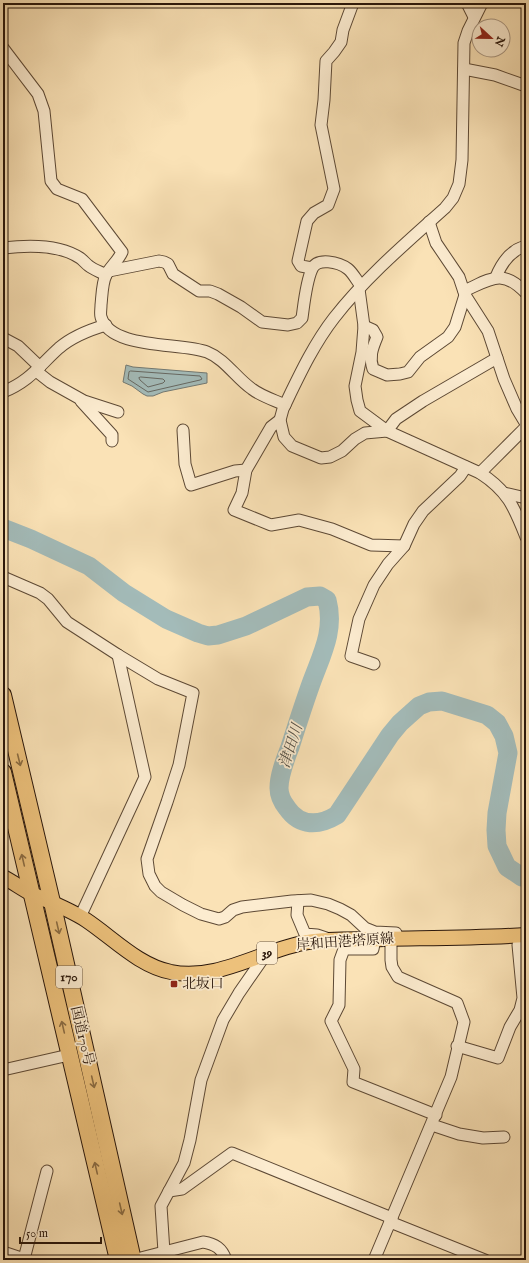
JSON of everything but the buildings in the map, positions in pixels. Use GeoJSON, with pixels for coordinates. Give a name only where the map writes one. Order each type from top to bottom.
{"type":"FeatureCollection","features":[{"type":"Feature","properties":{"kind":"highway","name":"国道170号"},"geometry":{"type":"LineString","coordinates":[[3,695],[52,902],[133,1260]]}},
{"type":"Feature","properties":{"kind":"highway","name":"国道170号"},"geometry":{"type":"LineString","coordinates":[[3,772],[118,1260]]}},
{"type":"Feature","properties":{"kind":"main road","name":"岸和田港塔原線"},"geometry":{"type":"LineString","coordinates":[[3,877],[31,893],[80,917],[140,959],[170,972],[187,974],[202,973],[285,947],[309,942],[526,936]]}},
{"type":"Feature","properties":{"kind":"street"},"geometry":{"type":"LineString","coordinates":[[312,268],[301,266],[298,260],[307,221],[314,213],[328,205],[334,188],[321,125],[326,61],[341,42],[343,30],[353,3]]}},
{"type":"Feature","properties":{"kind":"street"},"geometry":{"type":"LineString","coordinates":[[467,3],[474,17]]}},
{"type":"Feature","properties":{"kind":"street"},"geometry":{"type":"LineString","coordinates":[[482,3],[468,30],[464,43],[462,160],[458,184],[452,198],[449,203],[429,222],[375,271],[334,319],[317,344],[284,405],[280,420],[284,437],[292,446],[321,458],[330,457],[342,451],[355,439],[365,433],[387,431],[401,415],[497,358]]}},
{"type":"Feature","properties":{"kind":"street"},"geometry":{"type":"LineString","coordinates":[[3,48],[38,94],[44,111],[51,181],[57,188],[82,199],[122,252],[108,273],[102,302],[101,317],[106,325],[114,333],[145,344],[198,349],[210,353],[252,390],[284,405]]}},
{"type":"Feature","properties":{"kind":"street"},"geometry":{"type":"LineString","coordinates":[[464,69],[495,75],[526,86]]}},
{"type":"Feature","properties":{"kind":"street"},"geometry":{"type":"LineString","coordinates":[[429,222],[436,243],[459,277],[464,293],[488,331],[517,409],[526,424]]}},
{"type":"Feature","properties":{"kind":"street"},"geometry":{"type":"LineString","coordinates":[[496,278],[498,271],[507,257],[516,249],[526,245]]}},
{"type":"Feature","properties":{"kind":"street"},"geometry":{"type":"LineString","coordinates":[[3,248],[15,246],[38,246],[57,249],[80,258],[89,266],[108,273],[159,261],[164,262],[168,264],[173,274],[198,291],[210,291],[218,294],[241,307],[262,322],[288,325],[296,323],[302,318],[304,299],[312,268],[316,264],[324,261],[342,265],[349,270],[360,288],[364,326],[362,352],[355,386],[360,411],[387,431],[480,473],[494,482],[511,502],[526,537]]}},
{"type":"Feature","properties":{"kind":"street"},"geometry":{"type":"LineString","coordinates":[[464,293],[496,278],[503,277],[518,284],[526,293]]}},
{"type":"Feature","properties":{"kind":"street"},"geometry":{"type":"LineString","coordinates":[[364,326],[373,330],[377,337],[371,351],[370,360],[373,369],[387,374],[400,374],[408,372],[420,357],[448,337],[455,327],[464,293]]}},
{"type":"Feature","properties":{"kind":"street"},"geometry":{"type":"LineString","coordinates":[[3,392],[16,387],[72,339],[86,331],[106,325]]}},
{"type":"Feature","properties":{"kind":"street"},"geometry":{"type":"LineString","coordinates":[[3,338],[18,346],[50,382],[84,401],[118,412]]}},
{"type":"Feature","properties":{"kind":"street"},"geometry":{"type":"LineString","coordinates":[[78,397],[112,435],[112,441]]}},
{"type":"Feature","properties":{"kind":"street"},"geometry":{"type":"LineString","coordinates":[[280,420],[271,427],[246,470],[242,493],[234,510],[271,525],[299,520],[332,529],[371,545],[404,546]]}},
{"type":"Feature","properties":{"kind":"street"},"geometry":{"type":"LineString","coordinates":[[480,473],[526,427]]}},
{"type":"Feature","properties":{"kind":"street"},"geometry":{"type":"LineString","coordinates":[[183,430],[185,464],[191,486],[235,471],[246,470]]}},
{"type":"Feature","properties":{"kind":"street"},"geometry":{"type":"LineString","coordinates":[[374,664],[351,656],[359,619],[374,585],[388,564],[404,546],[414,524],[423,511],[460,476],[466,467]]}},
{"type":"Feature","properties":{"kind":"street"},"geometry":{"type":"LineString","coordinates":[[504,493],[526,498]]}},
{"type":"Feature","properties":{"kind":"street"},"geometry":{"type":"LineString","coordinates":[[3,577],[40,593],[48,599],[67,622],[118,655],[158,679],[194,693],[179,765],[168,802],[147,859],[149,874],[155,886],[161,892],[201,914],[219,919],[226,917],[233,910],[242,907],[311,900],[328,904],[340,909],[351,915],[365,928],[375,932],[405,933],[413,939]]}},
{"type":"Feature","properties":{"kind":"street"},"geometry":{"type":"LineString","coordinates":[[80,917],[144,777],[118,655]]}},
{"type":"Feature","properties":{"kind":"street"},"geometry":{"type":"LineString","coordinates":[[298,901],[297,915],[305,934],[324,936],[328,941]]}},
{"type":"Feature","properties":{"kind":"street"},"geometry":{"type":"LineString","coordinates":[[375,939],[374,949],[344,949],[340,960],[339,1005],[331,1021],[354,1069],[353,1082],[434,1120],[459,1134],[483,1138],[504,1137]]}},
{"type":"Feature","properties":{"kind":"street"},"geometry":{"type":"LineString","coordinates":[[374,1260],[451,1078],[464,1022],[457,1003],[398,977],[392,968],[391,939]]}},
{"type":"Feature","properties":{"kind":"street"},"geometry":{"type":"LineString","coordinates":[[458,1046],[498,1058],[510,1027],[523,1011],[518,945],[526,944]]}},
{"type":"Feature","properties":{"kind":"street"},"geometry":{"type":"LineString","coordinates":[[164,1252],[161,1206],[184,1163],[190,1140],[201,1080],[213,1045],[224,1020],[239,993],[266,954]]}},
{"type":"Feature","properties":{"kind":"street"},"geometry":{"type":"LineString","coordinates":[[3,1070],[69,1055]]}},
{"type":"Feature","properties":{"kind":"street"},"geometry":{"type":"LineString","coordinates":[[169,1191],[182,1189],[232,1153],[485,1260]]}},
{"type":"Feature","properties":{"kind":"street"},"geometry":{"type":"LineString","coordinates":[[3,1252],[26,1259],[47,1171]]}},
{"type":"Feature","properties":{"kind":"street"},"geometry":{"type":"LineString","coordinates":[[133,1260],[203,1242],[214,1244],[223,1253],[226,1260]]}},
{"type":"Feature","properties":{"kind":"water"},"geometry":{"type":"Polygon","coordinates":[[[126,365],[133,367],[207,373],[207,383],[163,392],[153,396],[147,396],[123,382],[126,365]]]}},
{"type":"Feature","properties":{"kind":"waterway","name":"津田川"},"geometry":{"type":"LineString","coordinates":[[3,528],[31,539],[89,566],[124,593],[166,619],[208,636],[218,635],[246,626],[307,597],[320,596],[327,600],[329,622],[326,642],[303,706],[280,778],[280,793],[286,806],[298,819],[310,823],[317,823],[337,815],[390,735],[400,723],[419,706],[429,702],[442,701],[487,715],[497,723],[504,736],[508,753],[497,813],[497,846],[507,867],[522,877],[526,877]]}},
{"type":"Feature","properties":{"kind":"place","name":"北坂口"},"geometry":{"type":"Point","coordinates":[174,984]}}]}
